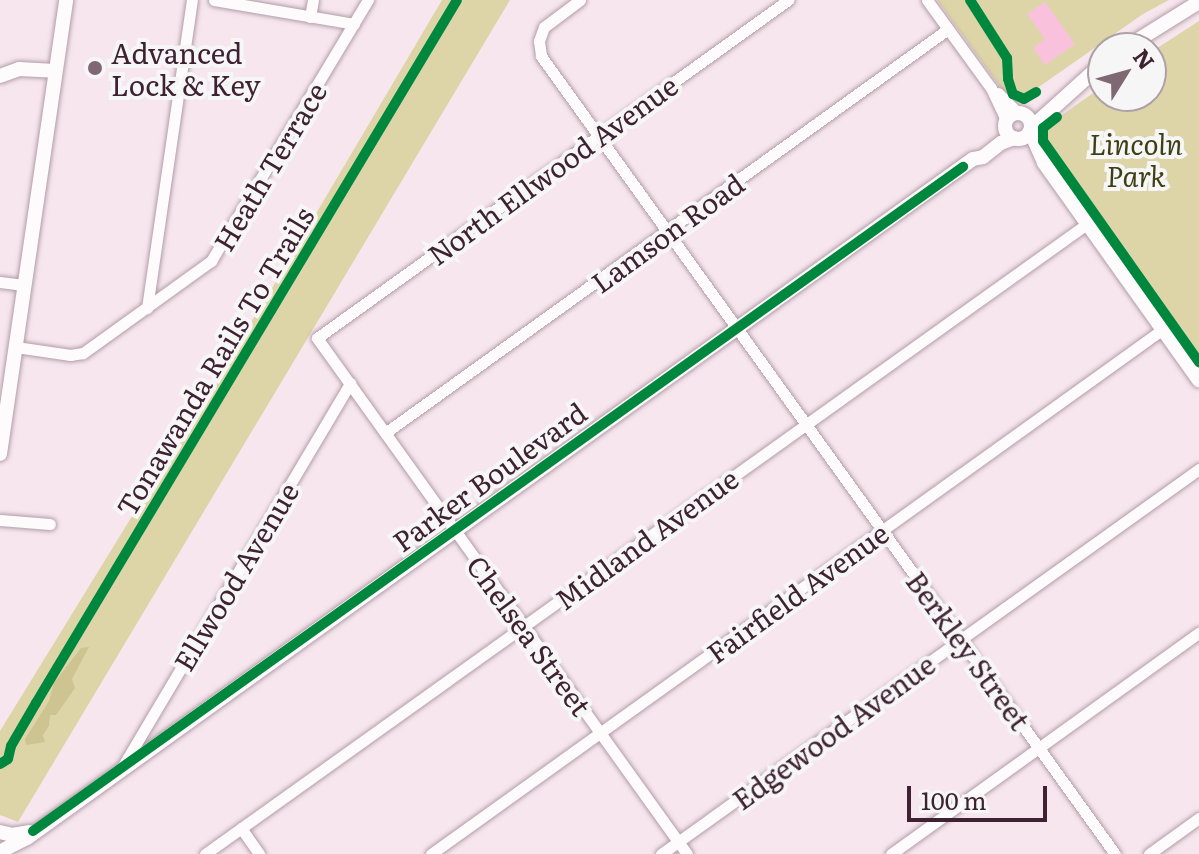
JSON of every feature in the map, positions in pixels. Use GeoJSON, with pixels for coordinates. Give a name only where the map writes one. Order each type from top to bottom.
{"type":"FeatureCollection","features":[{"type":"Feature","properties":{"kind":"street"},"geometry":{"type":"LineString","coordinates":[[0,454],[66,0]]}},
{"type":"Feature","properties":{"kind":"street"},"geometry":{"type":"LineString","coordinates":[[147,308],[192,0]]}},
{"type":"Feature","properties":{"kind":"street"},"geometry":{"type":"LineString","coordinates":[[214,0],[354,24]]}},
{"type":"Feature","properties":{"kind":"street"},"geometry":{"type":"LineString","coordinates":[[310,17],[313,0]]}},
{"type":"Feature","properties":{"kind":"street","name":"Heath Terrace"},"geometry":{"type":"LineString","coordinates":[[16,347],[76,355],[147,308],[217,255],[368,0]]}},
{"type":"Feature","properties":{"kind":"street","name":"Berkley Street"},"geometry":{"type":"LineString","coordinates":[[580,0],[544,27],[539,48],[1115,854]]}},
{"type":"Feature","properties":{"kind":"street","name":"North Ellwood Avenue"},"geometry":{"type":"LineString","coordinates":[[317,338],[788,0]]}},
{"type":"Feature","properties":{"kind":"street"},"geometry":{"type":"LineString","coordinates":[[927,0],[1013,117],[1030,120],[1023,134]]}},
{"type":"Feature","properties":{"kind":"street"},"geometry":{"type":"LineString","coordinates":[[1151,32],[1199,2]]}},
{"type":"Feature","properties":{"kind":"street","name":"Lamson Road"},"geometry":{"type":"LineString","coordinates":[[385,433],[948,29]]}},
{"type":"Feature","properties":{"kind":"street"},"geometry":{"type":"LineString","coordinates":[[0,76],[19,69],[55,71]]}},
{"type":"Feature","properties":{"kind":"street","name":"Parker Boulevard"},"geometry":{"type":"LineString","coordinates":[[973,159],[1013,117],[1035,109],[1071,81],[1087,75]]}},
{"type":"Feature","properties":{"kind":"street","name":"Parker Boulevard"},"geometry":{"type":"LineString","coordinates":[[3,851],[27,838],[973,159],[1023,134],[1087,75]]}},
{"type":"Feature","properties":{"kind":"street"},"geometry":{"type":"LineString","coordinates":[[1013,117],[1006,131],[1023,134],[1199,380]]}},
{"type":"Feature","properties":{"kind":"street","name":"Midland Avenue"},"geometry":{"type":"LineString","coordinates":[[205,854],[1088,223]]}},
{"type":"Feature","properties":{"kind":"street"},"geometry":{"type":"LineString","coordinates":[[0,282],[24,285]]}},
{"type":"Feature","properties":{"kind":"street","name":"Fairfield Avenue"},"geometry":{"type":"LineString","coordinates":[[431,854],[1163,329]]}},
{"type":"Feature","properties":{"kind":"street","name":"Chelsea Street"},"geometry":{"type":"LineString","coordinates":[[317,338],[687,854]]}},
{"type":"Feature","properties":{"kind":"street","name":"Ellwood Avenue"},"geometry":{"type":"LineString","coordinates":[[121,770],[350,383]]}},
{"type":"Feature","properties":{"kind":"street","name":"Edgewood Avenue"},"geometry":{"type":"LineString","coordinates":[[661,854],[1199,469]]}},
{"type":"Feature","properties":{"kind":"street"},"geometry":{"type":"LineString","coordinates":[[0,520],[50,524]]}},
{"type":"Feature","properties":{"kind":"street"},"geometry":{"type":"LineString","coordinates":[[891,854],[1199,633]]}},
{"type":"Feature","properties":{"kind":"street"},"geometry":{"type":"LineString","coordinates":[[1149,854],[1199,818]]}},
{"type":"Feature","properties":{"kind":"street"},"geometry":{"type":"LineString","coordinates":[[241,828],[259,854]]}},
{"type":"Feature","properties":{"kind":"street"},"geometry":{"type":"LineString","coordinates":[[3,851],[0,832],[12,835],[33,831]]}},
{"type":"Feature","properties":{"kind":"green space"},"geometry":{"type":"Polygon","coordinates":[[[442,0],[510,0],[18,822],[0,815],[0,731],[268,295],[442,0]]]}},
{"type":"Feature","properties":{"kind":"green space","name":"Lincoln Park"},"geometry":{"type":"Polygon","coordinates":[[[937,0],[1169,0],[1117,32],[1087,32],[1087,53],[1013,105],[937,0]]]}},
{"type":"Feature","properties":{"kind":"green space","name":"Lincoln Park"},"geometry":{"type":"Polygon","coordinates":[[[1199,21],[1199,358],[1038,132],[1087,97],[1087,112],[1167,112],[1167,42],[1199,21]]]}},
{"type":"Feature","properties":{"kind":"shaded area"},"geometry":{"type":"Polygon","coordinates":[[[1045,2],[1075,44],[1045,65],[1033,48],[1045,39],[1027,14],[1045,2]]]}},
{"type":"Feature","properties":{"kind":"shaded area"},"geometry":{"type":"Polygon","coordinates":[[[89,647],[72,679],[75,688],[56,715],[50,715],[49,726],[43,735],[45,742],[26,745],[25,739],[49,701],[54,683],[81,648],[89,647]]]}},
{"type":"Feature","properties":{"kind":"cycle path","name":"Tonawanda Rails To Trails"},"geometry":{"type":"LineString","coordinates":[[0,764],[8,759],[11,746],[36,703],[457,0]]}},
{"type":"Feature","properties":{"kind":"cycle path"},"geometry":{"type":"LineString","coordinates":[[970,0],[1007,58],[1008,79],[1013,94],[1024,99],[1036,92]]}},
{"type":"Feature","properties":{"kind":"cycle path"},"geometry":{"type":"LineString","coordinates":[[1057,117],[1043,128],[1043,141],[1199,362]]}},
{"type":"Feature","properties":{"kind":"cycle path"},"geometry":{"type":"LineString","coordinates":[[33,831],[963,167]]}},
{"type":"Feature","properties":{"kind":"place","name":"Advanced Lock & Key"},"geometry":{"type":"Point","coordinates":[95,68]}}]}
